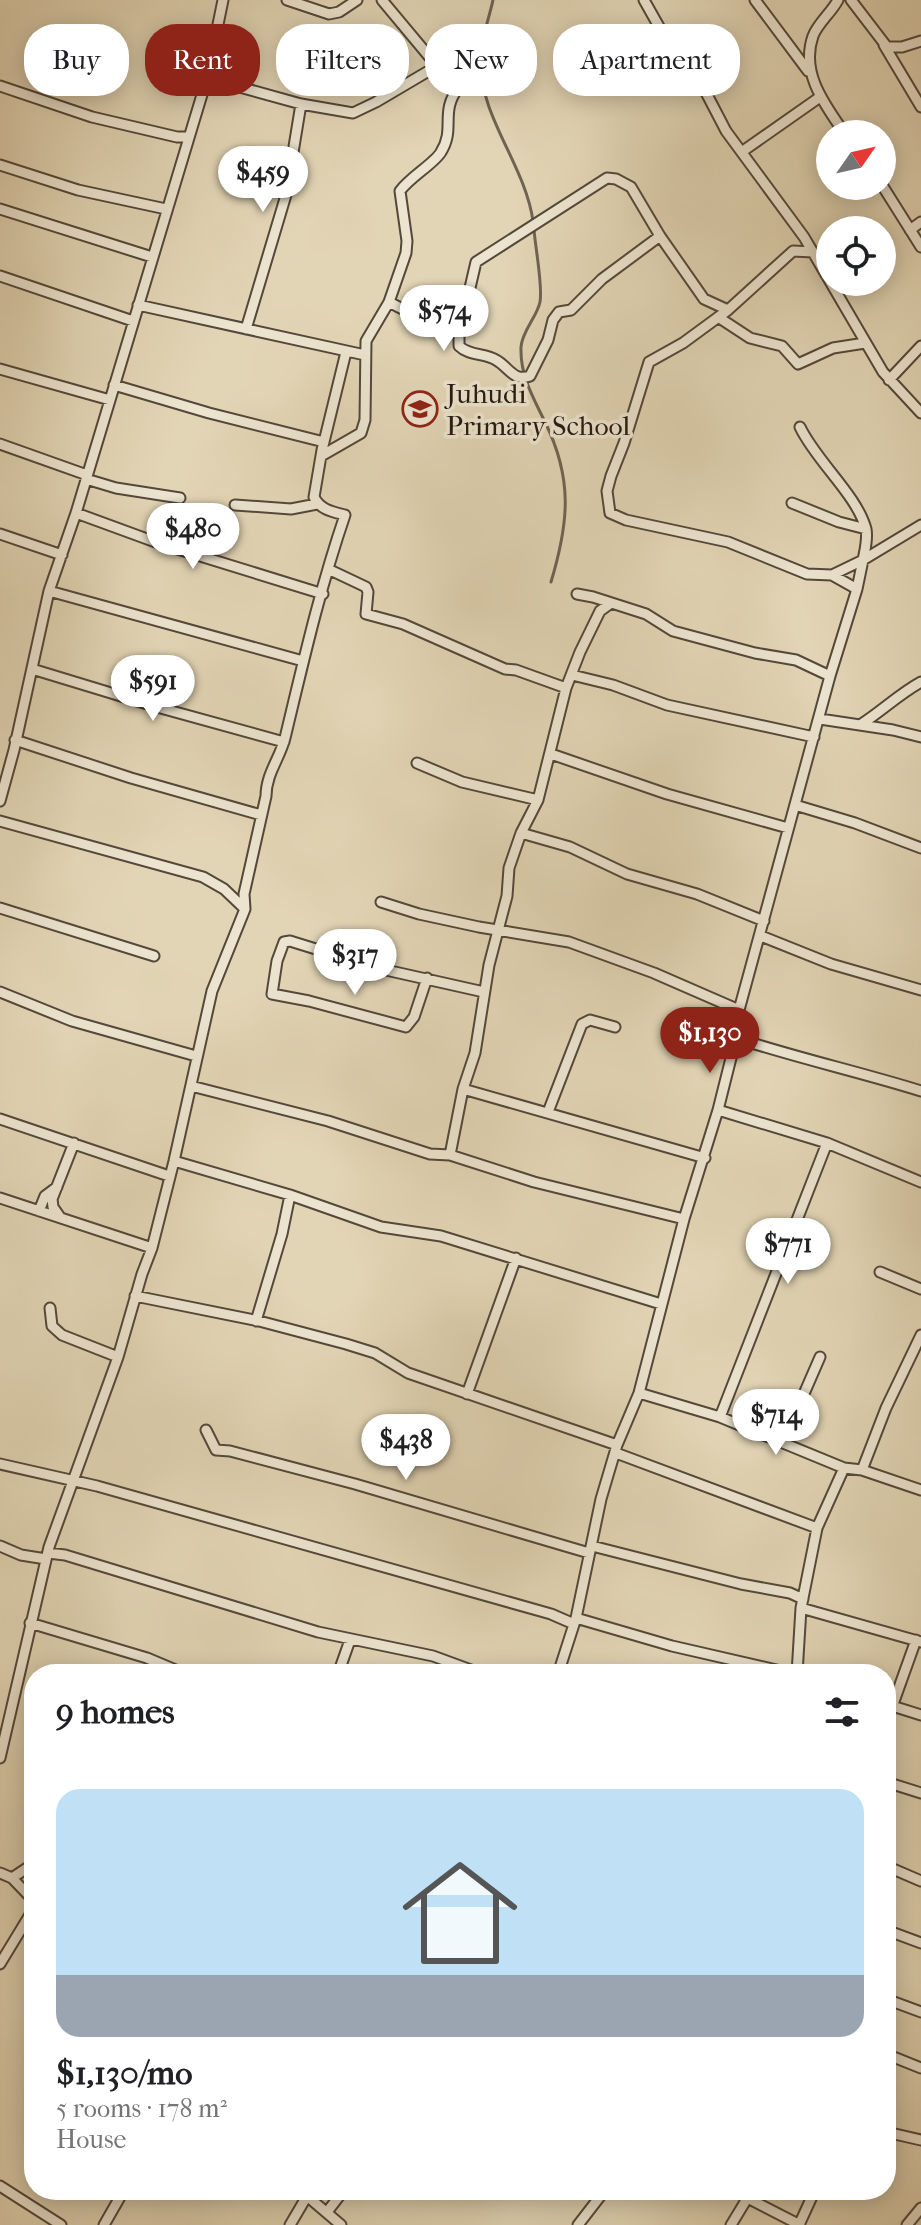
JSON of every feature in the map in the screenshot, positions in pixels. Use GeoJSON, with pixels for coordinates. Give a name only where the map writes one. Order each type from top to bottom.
{"type":"FeatureCollection","features":[{"type":"Feature","properties":{"kind":"street"},"geometry":{"type":"LineString","coordinates":[[218,24],[223,0]]}},
{"type":"Feature","properties":{"kind":"street"},"geometry":{"type":"LineString","coordinates":[[287,0],[329,14],[339,12],[357,0]]}},
{"type":"Feature","properties":{"kind":"street"},"geometry":{"type":"LineString","coordinates":[[382,0],[425,52]]}},
{"type":"Feature","properties":{"kind":"street"},"geometry":{"type":"LineString","coordinates":[[755,0],[813,79]]}},
{"type":"Feature","properties":{"kind":"street"},"geometry":{"type":"LineString","coordinates":[[836,120],[820,97],[808,60],[814,34],[838,0]]}},
{"type":"Feature","properties":{"kind":"street"},"geometry":{"type":"LineString","coordinates":[[851,0],[882,42],[921,107]]}},
{"type":"Feature","properties":{"kind":"street"},"geometry":{"type":"LineString","coordinates":[[648,3],[675,55],[701,83],[726,131],[798,228],[889,380],[921,413]]}},
{"type":"Feature","properties":{"kind":"street"},"geometry":{"type":"LineString","coordinates":[[882,42],[893,48],[921,41]]}},
{"type":"Feature","properties":{"kind":"street"},"geometry":{"type":"LineString","coordinates":[[260,93],[353,113],[425,73]]}},
{"type":"Feature","properties":{"kind":"street"},"geometry":{"type":"LineString","coordinates":[[0,86],[92,117],[188,137]]}},
{"type":"Feature","properties":{"kind":"street"},"geometry":{"type":"LineString","coordinates":[[0,801],[49,591],[76,513],[201,96]]}},
{"type":"Feature","properties":{"kind":"street"},"geometry":{"type":"LineString","coordinates":[[321,456],[361,433],[365,420],[366,341],[389,302],[406,253],[400,191],[407,181],[442,151],[448,133],[452,96]]}},
{"type":"Feature","properties":{"kind":"street"},"geometry":{"type":"LineString","coordinates":[[743,151],[820,97]]}},
{"type":"Feature","properties":{"kind":"street"},"geometry":{"type":"LineString","coordinates":[[246,329],[286,195],[301,104]]}},
{"type":"Feature","properties":{"kind":"street"},"geometry":{"type":"LineString","coordinates":[[0,165],[78,190],[166,209]]}},
{"type":"Feature","properties":{"kind":"street"},"geometry":{"type":"LineString","coordinates":[[660,236],[602,279],[571,310],[559,312],[553,320],[533,374],[526,379],[512,374],[494,358],[461,349],[459,335],[476,262],[607,178],[631,187],[660,236],[704,299],[728,310]]}},
{"type":"Feature","properties":{"kind":"street"},"geometry":{"type":"LineString","coordinates":[[891,200],[921,247]]}},
{"type":"Feature","properties":{"kind":"street"},"geometry":{"type":"LineString","coordinates":[[0,209],[152,257]]}},
{"type":"Feature","properties":{"kind":"street"},"geometry":{"type":"LineString","coordinates":[[910,230],[921,222]]}},
{"type":"Feature","properties":{"kind":"street"},"geometry":{"type":"LineString","coordinates":[[798,228],[793,251],[728,310],[683,343],[649,362],[607,491],[610,513],[636,523],[728,542],[807,574],[832,575],[857,589]]}},
{"type":"Feature","properties":{"kind":"street"},"geometry":{"type":"LineString","coordinates":[[793,251],[813,252]]}},
{"type":"Feature","properties":{"kind":"street"},"geometry":{"type":"LineString","coordinates":[[0,276],[133,321]]}},
{"type":"Feature","properties":{"kind":"street"},"geometry":{"type":"LineString","coordinates":[[389,302],[408,313],[448,322],[463,318]]}},
{"type":"Feature","properties":{"kind":"street"},"geometry":{"type":"LineString","coordinates":[[138,305],[365,355]]}},
{"type":"Feature","properties":{"kind":"street"},"geometry":{"type":"LineString","coordinates":[[718,317],[750,338],[782,346],[798,364],[833,348],[865,343]]}},
{"type":"Feature","properties":{"kind":"street"},"geometry":{"type":"LineString","coordinates":[[448,322],[459,335]]}},
{"type":"Feature","properties":{"kind":"street"},"geometry":{"type":"LineString","coordinates":[[889,380],[921,346]]}},
{"type":"Feature","properties":{"kind":"street"},"geometry":{"type":"LineString","coordinates":[[317,504],[315,486],[346,352]]}},
{"type":"Feature","properties":{"kind":"street"},"geometry":{"type":"LineString","coordinates":[[0,369],[110,400]]}},
{"type":"Feature","properties":{"kind":"street"},"geometry":{"type":"LineString","coordinates":[[114,385],[324,442]]}},
{"type":"Feature","properties":{"kind":"street"},"geometry":{"type":"LineString","coordinates":[[561,1664],[575,1621],[601,1499],[616,1449],[639,1393],[684,1219],[705,1158],[736,1038],[739,1010],[830,676],[857,589],[867,542],[866,529],[851,501],[810,447],[800,427]]}},
{"type":"Feature","properties":{"kind":"street"},"geometry":{"type":"LineString","coordinates":[[0,444],[116,488],[180,498]]}},
{"type":"Feature","properties":{"kind":"street"},"geometry":{"type":"LineString","coordinates":[[792,503],[866,529]]}},
{"type":"Feature","properties":{"kind":"street"},"geometry":{"type":"LineString","coordinates":[[0,1758],[47,1556],[118,1357],[152,1248],[212,991],[245,909],[244,894],[266,796],[266,783],[284,742],[312,622],[345,515],[317,504],[291,509],[235,505]]}},
{"type":"Feature","properties":{"kind":"street"},"geometry":{"type":"LineString","coordinates":[[76,513],[158,543],[323,594]]}},
{"type":"Feature","properties":{"kind":"street"},"geometry":{"type":"LineString","coordinates":[[832,575],[921,525]]}},
{"type":"Feature","properties":{"kind":"street"},"geometry":{"type":"LineString","coordinates":[[0,534],[62,555]]}},
{"type":"Feature","properties":{"kind":"street"},"geometry":{"type":"LineString","coordinates":[[328,569],[366,587],[365,610],[373,618],[403,624],[505,669],[566,688]]}},
{"type":"Feature","properties":{"kind":"street"},"geometry":{"type":"LineString","coordinates":[[49,591],[303,661]]}},
{"type":"Feature","properties":{"kind":"street"},"geometry":{"type":"LineString","coordinates":[[577,594],[646,614],[673,631],[755,653],[796,660],[830,676]]}},
{"type":"Feature","properties":{"kind":"street"},"geometry":{"type":"LineString","coordinates":[[450,1155],[463,1089],[475,1053],[484,992],[507,896],[509,868],[521,833],[538,800],[566,688],[600,611],[611,603]]}},
{"type":"Feature","properties":{"kind":"street"},"geometry":{"type":"LineString","coordinates":[[32,669],[284,742]]}},
{"type":"Feature","properties":{"kind":"street"},"geometry":{"type":"LineString","coordinates":[[572,675],[613,685],[667,705],[814,737]]}},
{"type":"Feature","properties":{"kind":"street"},"geometry":{"type":"LineString","coordinates":[[860,725],[921,682]]}},
{"type":"Feature","properties":{"kind":"street"},"geometry":{"type":"LineString","coordinates":[[820,719],[921,737]]}},
{"type":"Feature","properties":{"kind":"street"},"geometry":{"type":"LineString","coordinates":[[15,740],[131,778],[261,815]]}},
{"type":"Feature","properties":{"kind":"street"},"geometry":{"type":"LineString","coordinates":[[551,754],[667,794],[788,828]]}},
{"type":"Feature","properties":{"kind":"street"},"geometry":{"type":"LineString","coordinates":[[417,763],[462,782],[538,800]]}},
{"type":"Feature","properties":{"kind":"street"},"geometry":{"type":"LineString","coordinates":[[795,805],[921,848]]}},
{"type":"Feature","properties":{"kind":"street"},"geometry":{"type":"LineString","coordinates":[[0,821],[203,877],[224,889],[245,909]]}},
{"type":"Feature","properties":{"kind":"street"},"geometry":{"type":"LineString","coordinates":[[521,833],[570,847],[627,874],[697,894],[764,921]]}},
{"type":"Feature","properties":{"kind":"street"},"geometry":{"type":"LineString","coordinates":[[381,902],[419,914],[497,931],[569,942],[654,973],[739,1010]]}},
{"type":"Feature","properties":{"kind":"street"},"geometry":{"type":"LineString","coordinates":[[0,908],[154,956]]}},
{"type":"Feature","properties":{"kind":"street"},"geometry":{"type":"LineString","coordinates":[[761,936],[831,964],[921,990]]}},
{"type":"Feature","properties":{"kind":"street"},"geometry":{"type":"LineString","coordinates":[[427,978],[414,1017],[406,1027],[272,994],[279,949],[284,942],[290,941],[363,964],[427,978],[484,992]]}},
{"type":"Feature","properties":{"kind":"street"},"geometry":{"type":"LineString","coordinates":[[0,992],[72,1021],[196,1056]]}},
{"type":"Feature","properties":{"kind":"street"},"geometry":{"type":"LineString","coordinates":[[548,1112],[582,1024],[590,1020],[615,1027]]}},
{"type":"Feature","properties":{"kind":"street"},"geometry":{"type":"LineString","coordinates":[[736,1038],[769,1050],[921,1091]]}},
{"type":"Feature","properties":{"kind":"street"},"geometry":{"type":"LineString","coordinates":[[191,1086],[341,1125],[430,1154],[450,1155],[534,1182],[684,1219]]}},
{"type":"Feature","properties":{"kind":"street"},"geometry":{"type":"LineString","coordinates":[[463,1089],[705,1158]]}},
{"type":"Feature","properties":{"kind":"street"},"geometry":{"type":"LineString","coordinates":[[718,1110],[827,1143],[921,1182]]}},
{"type":"Feature","properties":{"kind":"street"},"geometry":{"type":"LineString","coordinates":[[0,1119],[169,1176]]}},
{"type":"Feature","properties":{"kind":"street"},"geometry":{"type":"LineString","coordinates":[[62,1219],[56,1214],[52,1202],[74,1143]]}},
{"type":"Feature","properties":{"kind":"street"},"geometry":{"type":"LineString","coordinates":[[720,1417],[827,1143]]}},
{"type":"Feature","properties":{"kind":"street"},"geometry":{"type":"LineString","coordinates":[[174,1161],[290,1195],[381,1227],[441,1236],[661,1304]]}},
{"type":"Feature","properties":{"kind":"street"},"geometry":{"type":"LineString","coordinates":[[39,1211],[45,1196],[57,1187]]}},
{"type":"Feature","properties":{"kind":"street"},"geometry":{"type":"LineString","coordinates":[[256,1321],[282,1234],[290,1195]]}},
{"type":"Feature","properties":{"kind":"street"},"geometry":{"type":"LineString","coordinates":[[0,1198],[152,1248]]}},
{"type":"Feature","properties":{"kind":"street"},"geometry":{"type":"LineString","coordinates":[[467,1394],[516,1258]]}},
{"type":"Feature","properties":{"kind":"street"},"geometry":{"type":"LineString","coordinates":[[880,1272],[921,1289]]}},
{"type":"Feature","properties":{"kind":"street"},"geometry":{"type":"LineString","coordinates":[[135,1296],[315,1334],[375,1353],[408,1373],[616,1449],[817,1528]]}},
{"type":"Feature","properties":{"kind":"street"},"geometry":{"type":"LineString","coordinates":[[50,1308],[52,1326],[62,1335],[118,1357]]}},
{"type":"Feature","properties":{"kind":"street"},"geometry":{"type":"LineString","coordinates":[[862,1470],[867,1452],[917,1350],[921,1335]]}},
{"type":"Feature","properties":{"kind":"street"},"geometry":{"type":"LineString","coordinates":[[783,1442],[820,1357]]}},
{"type":"Feature","properties":{"kind":"street"},"geometry":{"type":"LineString","coordinates":[[639,1393],[720,1417],[844,1468],[862,1470],[921,1490]]}},
{"type":"Feature","properties":{"kind":"street"},"geometry":{"type":"LineString","coordinates":[[206,1430],[216,1450],[355,1484],[590,1549],[790,1593],[802,1604],[918,1641],[896,1690]]}},
{"type":"Feature","properties":{"kind":"street"},"geometry":{"type":"LineString","coordinates":[[0,1464],[73,1480],[575,1621],[752,1664]]}},
{"type":"Feature","properties":{"kind":"street"},"geometry":{"type":"LineString","coordinates":[[797,1664],[802,1604],[817,1528],[844,1468]]}},
{"type":"Feature","properties":{"kind":"street"},"geometry":{"type":"LineString","coordinates":[[0,1546],[21,1555],[65,1555],[350,1640],[433,1656],[455,1664]]}},
{"type":"Feature","properties":{"kind":"street"},"geometry":{"type":"LineString","coordinates":[[30,1623],[161,1664]]}},
{"type":"Feature","properties":{"kind":"street"},"geometry":{"type":"LineString","coordinates":[[342,1664],[350,1640]]}},
{"type":"Feature","properties":{"kind":"street"},"geometry":{"type":"LineString","coordinates":[[896,1708],[921,1715]]}},
{"type":"Feature","properties":{"kind":"street"},"geometry":{"type":"LineString","coordinates":[[0,1709],[11,1712]]}},
{"type":"Feature","properties":{"kind":"street"},"geometry":{"type":"LineString","coordinates":[[896,1785],[921,1793]]}},
{"type":"Feature","properties":{"kind":"street"},"geometry":{"type":"LineString","coordinates":[[12,1878],[24,1870]]}},
{"type":"Feature","properties":{"kind":"street"},"geometry":{"type":"LineString","coordinates":[[896,1870],[921,1881]]}},
{"type":"Feature","properties":{"kind":"street"},"geometry":{"type":"LineString","coordinates":[[0,1873],[12,1878],[24,1891]]}},
{"type":"Feature","properties":{"kind":"street"},"geometry":{"type":"LineString","coordinates":[[0,1964],[24,1924]]}},
{"type":"Feature","properties":{"kind":"street"},"geometry":{"type":"LineString","coordinates":[[896,1934],[921,1943]]}},
{"type":"Feature","properties":{"kind":"street"},"geometry":{"type":"LineString","coordinates":[[896,2003],[921,2012]]}},
{"type":"Feature","properties":{"kind":"street"},"geometry":{"type":"LineString","coordinates":[[896,2058],[921,2068]]}},
{"type":"Feature","properties":{"kind":"street"},"geometry":{"type":"LineString","coordinates":[[896,2134],[921,2140]]}},
{"type":"Feature","properties":{"kind":"street"},"geometry":{"type":"LineString","coordinates":[[0,2186],[61,2225]]}},
{"type":"Feature","properties":{"kind":"street"},"geometry":{"type":"LineString","coordinates":[[104,2225],[118,2200]]}},
{"type":"Feature","properties":{"kind":"street"},"geometry":{"type":"LineString","coordinates":[[290,2225],[300,2200]]}},
{"type":"Feature","properties":{"kind":"street"},"geometry":{"type":"LineString","coordinates":[[312,2200],[341,2225]]}},
{"type":"Feature","properties":{"kind":"street"},"geometry":{"type":"LineString","coordinates":[[327,2212],[336,2200]]}},
{"type":"Feature","properties":{"kind":"street"},"geometry":{"type":"LineString","coordinates":[[578,2225],[597,2200]]}},
{"type":"Feature","properties":{"kind":"street"},"geometry":{"type":"LineString","coordinates":[[731,2225],[746,2200]]}},
{"type":"Feature","properties":{"kind":"street"},"geometry":{"type":"LineString","coordinates":[[754,2200],[800,2225],[811,2200]]}},
{"type":"Feature","properties":{"kind":"street"},"geometry":{"type":"LineString","coordinates":[[907,2225],[921,2208]]}},
{"type":"Feature","properties":{"kind":"waterway"},"geometry":{"type":"LineString","coordinates":[[493,0],[480,54],[482,82],[495,122],[528,200],[533,221]]}},
{"type":"Feature","properties":{"kind":"waterway"},"geometry":{"type":"LineString","coordinates":[[534,229],[541,295],[522,341],[521,358],[528,386],[554,443],[564,482],[562,540],[551,582]]}},
{"type":"Feature","properties":{"kind":"place","name":"Juhudi Primary School"},"geometry":{"type":"Point","coordinates":[420,409]}}]}
